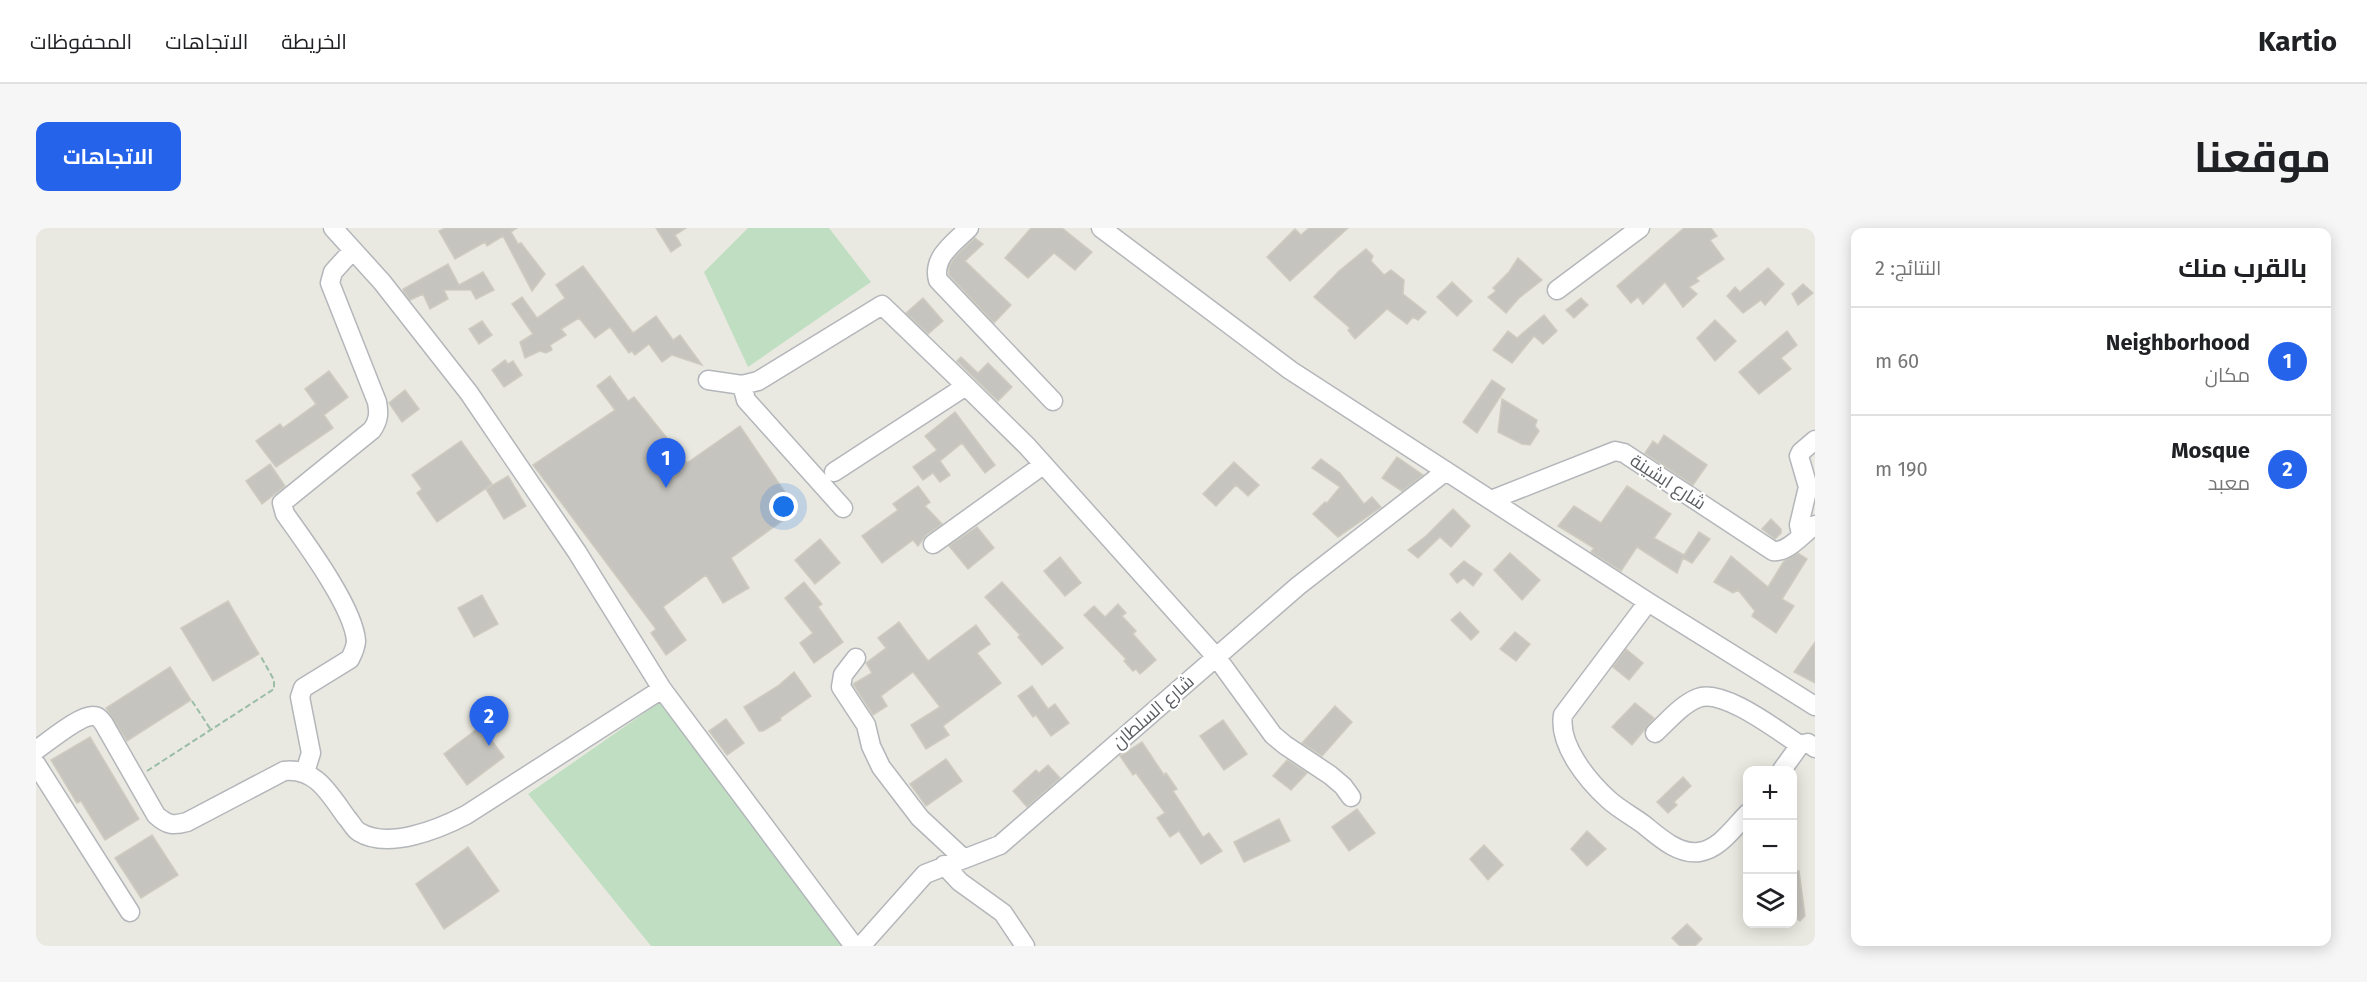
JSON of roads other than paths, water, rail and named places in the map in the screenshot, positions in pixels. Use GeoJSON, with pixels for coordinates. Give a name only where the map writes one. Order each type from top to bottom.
{"type":"FeatureCollection","features":[{"type":"Feature","properties":{"kind":"street"},"geometry":{"type":"LineString","coordinates":[[333,228],[382,282],[469,393],[577,552],[662,689],[854,946]]}},
{"type":"Feature","properties":{"kind":"street"},"geometry":{"type":"LineString","coordinates":[[969,228],[941,256],[936,265],[938,280],[1053,401]]}},
{"type":"Feature","properties":{"kind":"street"},"geometry":{"type":"LineString","coordinates":[[1101,228],[1290,370],[1648,602],[1815,706]]}},
{"type":"Feature","properties":{"kind":"street"},"geometry":{"type":"LineString","coordinates":[[1557,290],[1640,228]]}},
{"type":"Feature","properties":{"kind":"street"},"geometry":{"type":"LineString","coordinates":[[305,772],[310,753],[300,697],[303,688],[350,659],[356,641],[342,602],[285,514],[282,503],[372,430],[377,423],[379,412],[377,402],[330,283],[333,272],[353,250]]}},
{"type":"Feature","properties":{"kind":"street"},"geometry":{"type":"LineString","coordinates":[[708,380],[742,385],[758,381],[882,305],[1043,465],[1217,658],[1273,735],[1285,746],[1330,775],[1343,786],[1351,797]]}},
{"type":"Feature","properties":{"kind":"street"},"geometry":{"type":"LineString","coordinates":[[742,385],[746,400],[843,508]]}},
{"type":"Feature","properties":{"kind":"street"},"geometry":{"type":"LineString","coordinates":[[834,472],[966,386]]}},
{"type":"Feature","properties":{"kind":"street","name":"شارع ابشينة"},"geometry":{"type":"LineString","coordinates":[[1491,500],[1615,451],[1624,453],[1773,551],[1785,550],[1808,530],[1799,525],[1808,488],[1799,456],[1815,440]]}},
{"type":"Feature","properties":{"kind":"street"},"geometry":{"type":"LineString","coordinates":[[933,544],[1043,465]]}},
{"type":"Feature","properties":{"kind":"street","name":"شارع السلطان"},"geometry":{"type":"LineString","coordinates":[[861,946],[925,874],[992,848],[1006,840],[1298,586],[1446,471]]}},
{"type":"Feature","properties":{"kind":"street"},"geometry":{"type":"LineString","coordinates":[[1648,602],[1563,715],[1561,727],[1564,738],[1586,776],[1610,801],[1656,836],[1677,848],[1690,853],[1701,852],[1720,843],[1743,818]]}},
{"type":"Feature","properties":{"kind":"street"},"geometry":{"type":"LineString","coordinates":[[856,658],[843,675],[841,687],[866,725],[871,746],[881,767],[920,818],[963,858]]}},
{"type":"Feature","properties":{"kind":"street"},"geometry":{"type":"LineString","coordinates":[[36,750],[87,717],[100,717],[156,815],[165,823],[174,826],[187,822],[284,771],[294,770],[305,772],[320,782],[357,831],[370,837],[390,838],[418,835],[466,815],[662,689]]}},
{"type":"Feature","properties":{"kind":"street"},"geometry":{"type":"LineString","coordinates":[[1655,733],[1690,702],[1710,695],[1732,702],[1808,746],[1787,766]]}},
{"type":"Feature","properties":{"kind":"street"},"geometry":{"type":"LineString","coordinates":[[36,764],[130,912]]}},
{"type":"Feature","properties":{"kind":"street"},"geometry":{"type":"LineString","coordinates":[[944,866],[960,882],[1003,913],[1025,946]]}},
{"type":"Feature","properties":{"kind":"place","name":"Neighborhood"},"geometry":{"type":"Point","coordinates":[666,488]}},
{"type":"Feature","properties":{"kind":"place","name":"Mosque"},"geometry":{"type":"Point","coordinates":[489,746]}}]}
